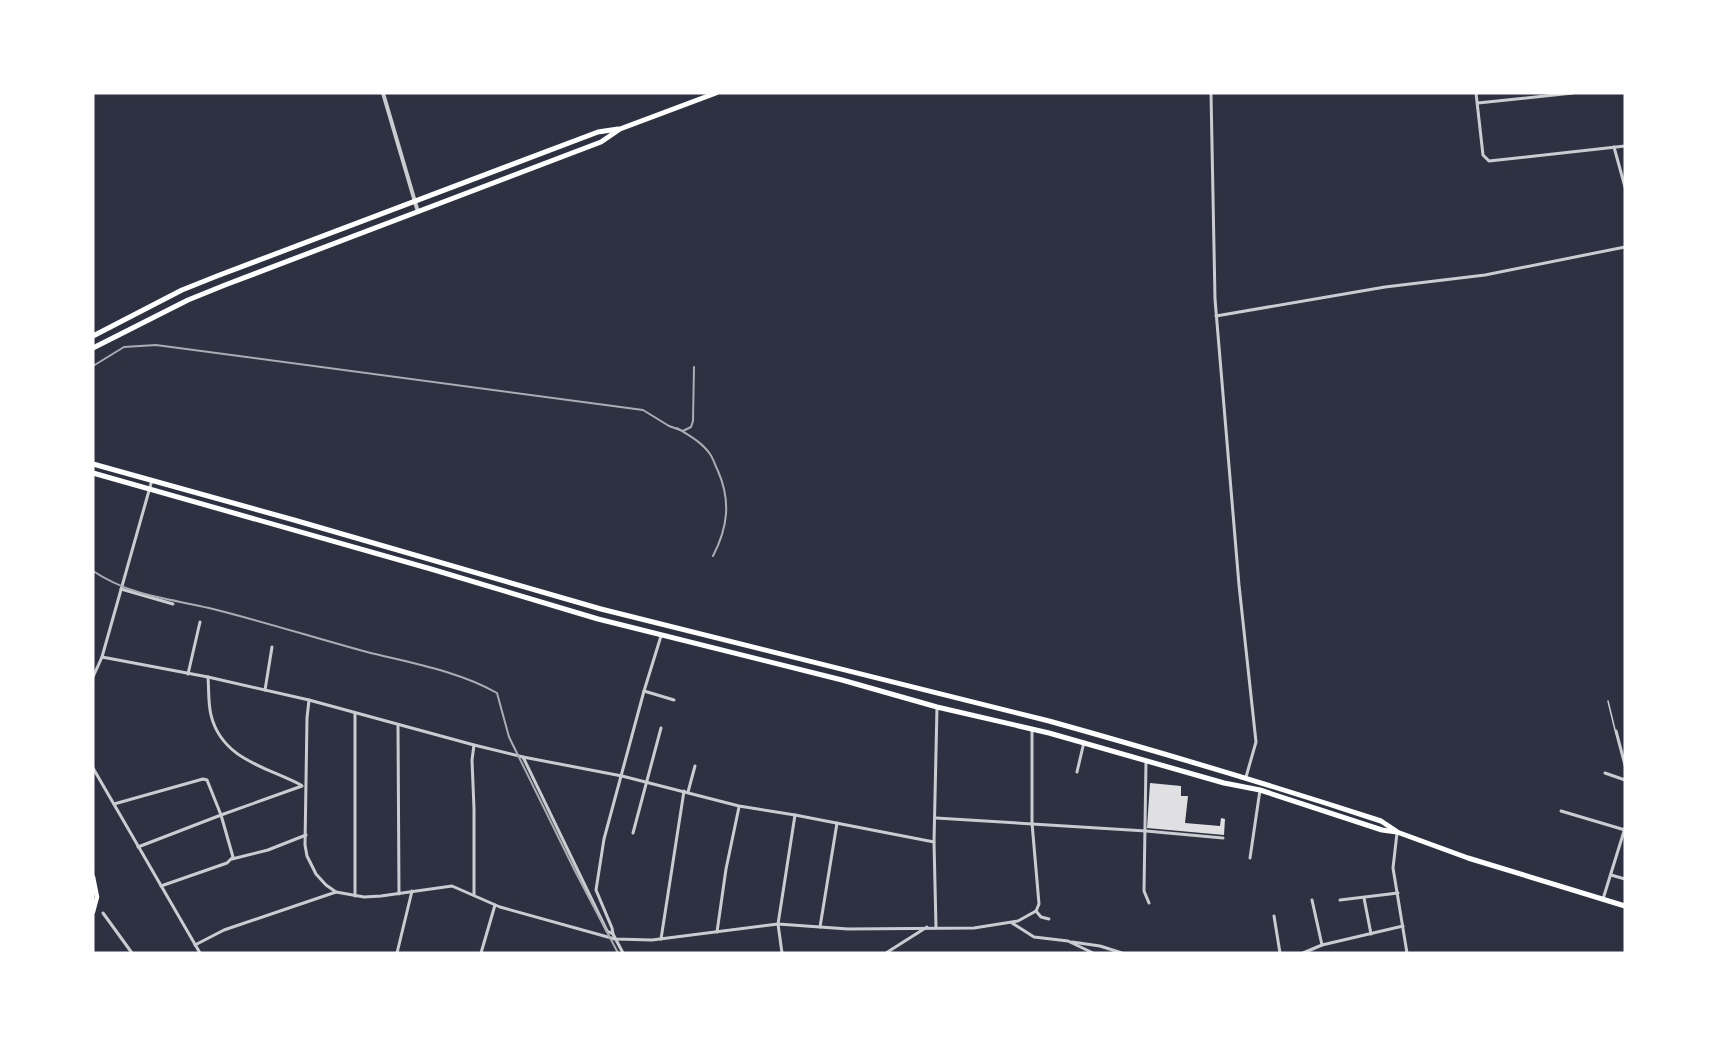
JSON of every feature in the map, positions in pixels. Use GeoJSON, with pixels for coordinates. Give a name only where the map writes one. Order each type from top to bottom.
{"type":"FeatureCollection","features":[{"type":"Feature","properties":{"kind":"highway"},"geometry":{"type":"LineString","coordinates":[[93,336],[182,290],[598,132],[620,129],[716,93]]}},
{"type":"Feature","properties":{"kind":"highway"},"geometry":{"type":"LineString","coordinates":[[93,348],[188,300],[601,142],[620,129]]}},
{"type":"Feature","properties":{"kind":"highway"},"geometry":{"type":"LineString","coordinates":[[275,254],[280,264]]}},
{"type":"Feature","properties":{"kind":"highway"},"geometry":{"type":"LineString","coordinates":[[93,464],[601,609],[1049,721],[1246,777],[1381,821],[1397,832]]}},
{"type":"Feature","properties":{"kind":"highway"},"geometry":{"type":"LineString","coordinates":[[93,473],[598,619],[842,680],[938,707],[1084,742],[1224,783],[1260,790],[1382,830],[1397,832],[1468,858],[1625,906]]}},
{"type":"Feature","properties":{"kind":"highway"},"geometry":{"type":"LineString","coordinates":[[842,680],[844,671]]}},
{"type":"Feature","properties":{"kind":"highway"},"geometry":{"type":"LineString","coordinates":[[1224,783],[1227,772]]}},
{"type":"Feature","properties":{"kind":"main road"},"geometry":{"type":"LineString","coordinates":[[93,877],[97,897],[93,912]]}},
{"type":"Feature","properties":{"kind":"street"},"geometry":{"type":"LineString","coordinates":[[382,93],[418,212]]}},
{"type":"Feature","properties":{"kind":"street"},"geometry":{"type":"LineString","coordinates":[[1211,93],[1216,316],[1239,585],[1256,742],[1246,777]]}},
{"type":"Feature","properties":{"kind":"street"},"geometry":{"type":"LineString","coordinates":[[1476,93],[1483,155],[1489,161],[1625,146]]}},
{"type":"Feature","properties":{"kind":"street"},"geometry":{"type":"LineString","coordinates":[[1478,103],[1573,93]]}},
{"type":"Feature","properties":{"kind":"street"},"geometry":{"type":"LineString","coordinates":[[1614,147],[1625,187]]}},
{"type":"Feature","properties":{"kind":"street"},"geometry":{"type":"LineString","coordinates":[[1216,316],[1384,287],[1485,275],[1625,247]]}},
{"type":"Feature","properties":{"kind":"street"},"geometry":{"type":"LineString","coordinates":[[93,678],[102,657],[152,480]]}},
{"type":"Feature","properties":{"kind":"street"},"geometry":{"type":"LineString","coordinates":[[121,590],[173,604]]}},
{"type":"Feature","properties":{"kind":"street"},"geometry":{"type":"LineString","coordinates":[[188,674],[200,622]]}},
{"type":"Feature","properties":{"kind":"street"},"geometry":{"type":"LineString","coordinates":[[623,953],[615,939],[596,890],[604,839],[644,691],[662,634]]}},
{"type":"Feature","properties":{"kind":"street"},"geometry":{"type":"LineString","coordinates":[[265,690],[272,647]]}},
{"type":"Feature","properties":{"kind":"street"},"geometry":{"type":"LineString","coordinates":[[102,657],[309,700],[474,746],[622,776],[739,806],[934,842]]}},
{"type":"Feature","properties":{"kind":"street"},"geometry":{"type":"LineString","coordinates":[[208,678],[212,718],[222,740],[251,763],[304,786]]}},
{"type":"Feature","properties":{"kind":"street"},"geometry":{"type":"LineString","coordinates":[[644,691],[674,700]]}},
{"type":"Feature","properties":{"kind":"street"},"geometry":{"type":"LineString","coordinates":[[309,700],[304,786],[307,856],[316,874],[326,885],[336,892],[356,896],[399,894],[450,886],[495,905],[615,939],[661,939],[778,924],[848,929],[974,928],[1012,923],[1024,919],[1036,911],[1039,904],[1032,824],[1032,729]]}},
{"type":"Feature","properties":{"kind":"street"},"geometry":{"type":"LineString","coordinates":[[936,927],[934,842],[938,707]]}},
{"type":"Feature","properties":{"kind":"street"},"geometry":{"type":"LineString","coordinates":[[355,713],[356,896]]}},
{"type":"Feature","properties":{"kind":"street"},"geometry":{"type":"LineString","coordinates":[[398,724],[399,894]]}},
{"type":"Feature","properties":{"kind":"street"},"geometry":{"type":"LineString","coordinates":[[633,833],[661,728]]}},
{"type":"Feature","properties":{"kind":"street"},"geometry":{"type":"LineString","coordinates":[[1616,731],[1625,765]]}},
{"type":"Feature","properties":{"kind":"street"},"geometry":{"type":"LineString","coordinates":[[1077,772],[1084,742]]}},
{"type":"Feature","properties":{"kind":"street"},"geometry":{"type":"LineString","coordinates":[[474,746],[472,760],[474,895]]}},
{"type":"Feature","properties":{"kind":"street"},"geometry":{"type":"LineString","coordinates":[[523,757],[607,931],[613,934]]}},
{"type":"Feature","properties":{"kind":"street"},"geometry":{"type":"LineString","coordinates":[[1146,760],[1144,891],[1149,903]]}},
{"type":"Feature","properties":{"kind":"street"},"geometry":{"type":"LineString","coordinates":[[661,939],[686,791],[695,766]]}},
{"type":"Feature","properties":{"kind":"street"},"geometry":{"type":"LineString","coordinates":[[93,768],[200,953]]}},
{"type":"Feature","properties":{"kind":"street"},"geometry":{"type":"LineString","coordinates":[[1605,773],[1625,780]]}},
{"type":"Feature","properties":{"kind":"street"},"geometry":{"type":"LineString","coordinates":[[114,804],[206,779],[221,815],[232,859]]}},
{"type":"Feature","properties":{"kind":"street"},"geometry":{"type":"LineString","coordinates":[[138,847],[304,786]]}},
{"type":"Feature","properties":{"kind":"street"},"geometry":{"type":"LineString","coordinates":[[1250,858],[1260,790]]}},
{"type":"Feature","properties":{"kind":"street"},"geometry":{"type":"LineString","coordinates":[[717,932],[726,869],[739,806]]}},
{"type":"Feature","properties":{"kind":"street"},"geometry":{"type":"LineString","coordinates":[[1561,811],[1625,829],[1603,899]]}},
{"type":"Feature","properties":{"kind":"street"},"geometry":{"type":"LineString","coordinates":[[782,953],[778,924],[795,815]]}},
{"type":"Feature","properties":{"kind":"street"},"geometry":{"type":"LineString","coordinates":[[936,818],[1223,838]]}},
{"type":"Feature","properties":{"kind":"street"},"geometry":{"type":"LineString","coordinates":[[820,927],[837,823]]}},
{"type":"Feature","properties":{"kind":"street"},"geometry":{"type":"LineString","coordinates":[[1397,832],[1393,868],[1407,953]]}},
{"type":"Feature","properties":{"kind":"street"},"geometry":{"type":"LineString","coordinates":[[160,886],[306,835]]}},
{"type":"Feature","properties":{"kind":"street"},"geometry":{"type":"LineString","coordinates":[[1611,875],[1625,879]]}},
{"type":"Feature","properties":{"kind":"street"},"geometry":{"type":"LineString","coordinates":[[588,891],[596,890]]}},
{"type":"Feature","properties":{"kind":"street"},"geometry":{"type":"LineString","coordinates":[[398,953],[412,891]]}},
{"type":"Feature","properties":{"kind":"street"},"geometry":{"type":"LineString","coordinates":[[195,945],[224,930],[336,892]]}},
{"type":"Feature","properties":{"kind":"street"},"geometry":{"type":"LineString","coordinates":[[1340,900],[1398,893]]}},
{"type":"Feature","properties":{"kind":"street"},"geometry":{"type":"LineString","coordinates":[[1363,897],[1371,934]]}},
{"type":"Feature","properties":{"kind":"street"},"geometry":{"type":"LineString","coordinates":[[1312,900],[1322,945]]}},
{"type":"Feature","properties":{"kind":"street"},"geometry":{"type":"LineString","coordinates":[[481,953],[495,905]]}},
{"type":"Feature","properties":{"kind":"street"},"geometry":{"type":"LineString","coordinates":[[597,910],[603,909]]}},
{"type":"Feature","properties":{"kind":"street"},"geometry":{"type":"LineString","coordinates":[[1036,911],[1041,917],[1049,919]]}},
{"type":"Feature","properties":{"kind":"street"},"geometry":{"type":"LineString","coordinates":[[103,913],[132,953]]}},
{"type":"Feature","properties":{"kind":"street"},"geometry":{"type":"LineString","coordinates":[[1274,916],[1280,953]]}},
{"type":"Feature","properties":{"kind":"street"},"geometry":{"type":"LineString","coordinates":[[1012,923],[1034,937],[1100,946],[1122,953]]}},
{"type":"Feature","properties":{"kind":"street"},"geometry":{"type":"LineString","coordinates":[[1303,953],[1322,945],[1403,926]]}},
{"type":"Feature","properties":{"kind":"street"},"geometry":{"type":"LineString","coordinates":[[886,953],[927,927]]}},
{"type":"Feature","properties":{"kind":"street"},"geometry":{"type":"LineString","coordinates":[[1068,941],[1093,953]]}},
{"type":"Feature","properties":{"kind":"lane"},"geometry":{"type":"LineString","coordinates":[[1608,701],[1616,731]]}},
{"type":"Feature","properties":{"kind":"building"},"geometry":{"type":"Polygon","coordinates":[[[1150,783],[1181,786],[1181,796],[1188,796],[1185,823],[1220,826],[1221,818],[1225,819],[1224,835],[1147,828],[1150,783]]]}},
{"type":"Feature","properties":{"kind":"railway"},"geometry":{"type":"LineString","coordinates":[[93,366],[124,347],[156,345],[643,410],[669,426],[683,431],[691,427],[693,421],[694,367]]}},
{"type":"Feature","properties":{"kind":"railway"},"geometry":{"type":"LineString","coordinates":[[677,428],[707,450],[722,482],[726,503],[725,524],[713,556]]}},
{"type":"Feature","properties":{"kind":"railway"},"geometry":{"type":"LineString","coordinates":[[93,571],[135,591],[229,613],[367,652],[434,668],[482,685],[497,693],[509,737],[618,953]]}}]}
